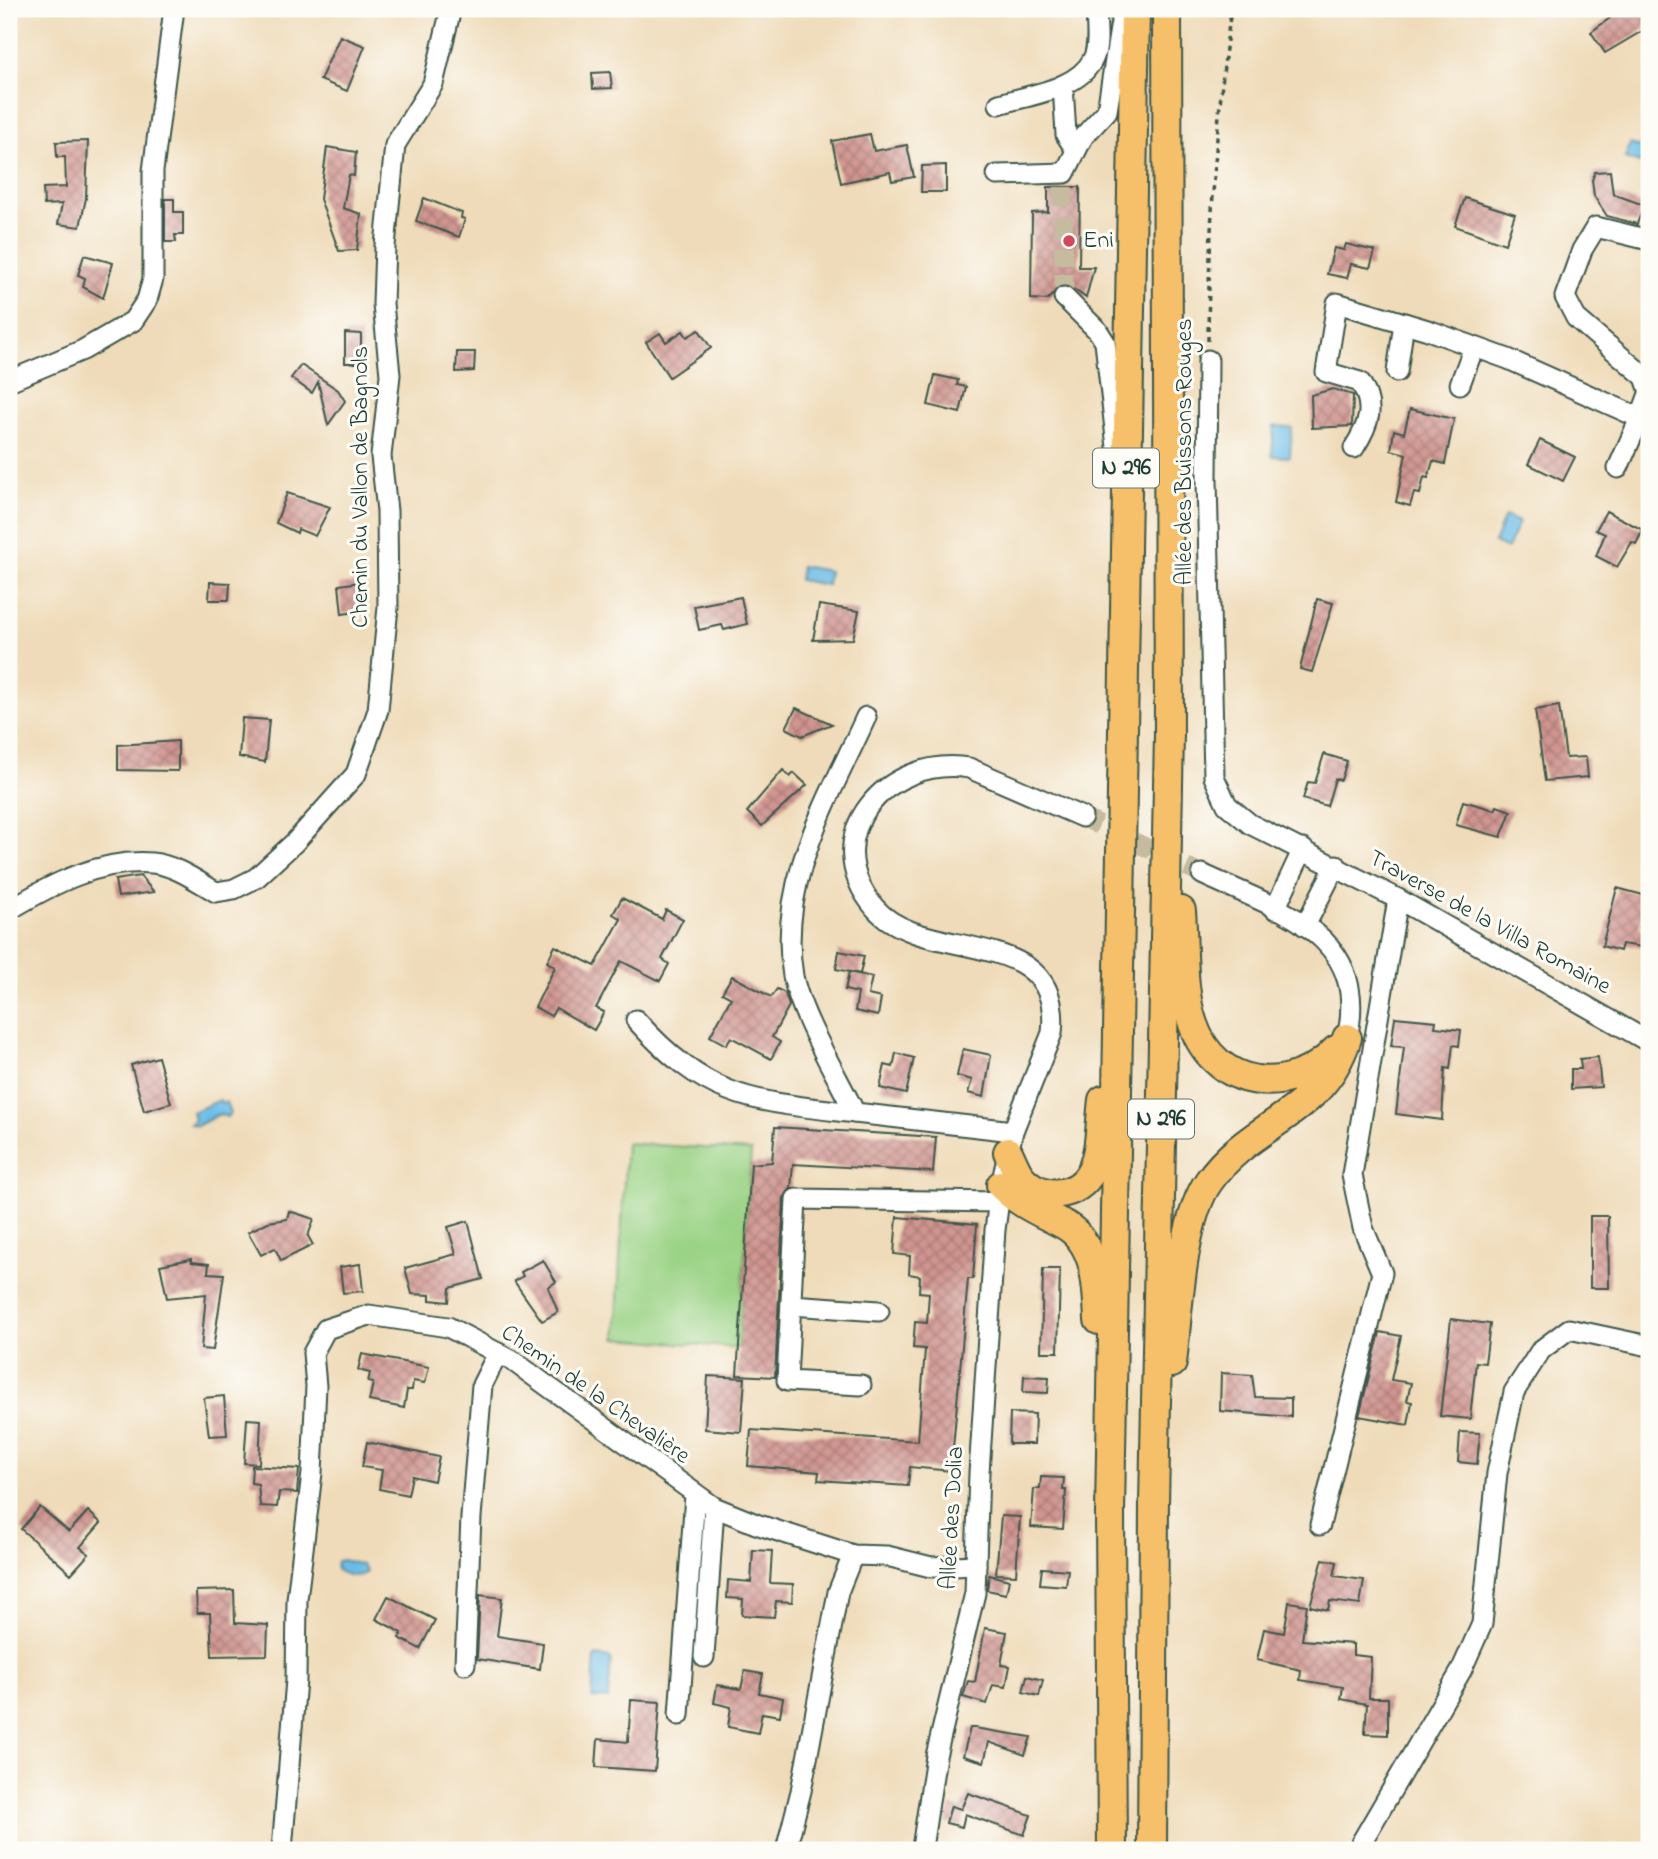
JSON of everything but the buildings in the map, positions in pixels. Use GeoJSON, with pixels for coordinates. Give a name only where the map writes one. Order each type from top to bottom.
{"type":"FeatureCollection","features":[{"type":"Feature","properties":{"kind":"highway","name":"N 296"},"geometry":{"type":"LineString","coordinates":[[1112,1846],[1110,1513],[1122,927],[1125,536],[1135,9]]}},
{"type":"Feature","properties":{"kind":"highway","name":"N 296"},"geometry":{"type":"LineString","coordinates":[[1152,1850],[1154,1504],[1169,734],[1167,9]]}},
{"type":"Feature","properties":{"kind":"highway","name":"N 296"},"geometry":{"type":"LineString","coordinates":[[1169,734],[1187,988],[1192,1023],[1201,1042],[1227,1068],[1261,1082],[1277,1083],[1311,1072],[1347,1038]]}},
{"type":"Feature","properties":{"kind":"highway"},"geometry":{"type":"LineString","coordinates":[[1010,1141],[1021,1177],[1046,1192],[1064,1194],[1077,1188],[1093,1168],[1122,927]]}},
{"type":"Feature","properties":{"kind":"highway"},"geometry":{"type":"LineString","coordinates":[[1154,1504],[1185,1258],[1199,1199],[1209,1181],[1233,1156],[1298,1109],[1326,1082],[1341,1058],[1347,1038]]}},
{"type":"Feature","properties":{"kind":"highway"},"geometry":{"type":"LineString","coordinates":[[1000,1193],[1076,1232],[1087,1245],[1093,1262],[1110,1513]]}},
{"type":"Feature","properties":{"kind":"street"},"geometry":{"type":"LineString","coordinates":[[9,381],[83,350],[133,321],[147,300],[153,279],[153,170],[174,9]]}},
{"type":"Feature","properties":{"kind":"street","name":"Chemin du Vallon de Bagnols"},"geometry":{"type":"LineString","coordinates":[[9,909],[93,869],[105,867],[153,863],[180,872],[216,892],[234,888],[256,878],[295,842],[356,774],[378,710],[388,607],[387,512],[381,456],[390,376],[383,304],[385,246],[396,145],[433,84],[451,9]]}},
{"type":"Feature","properties":{"kind":"street"},"geometry":{"type":"LineString","coordinates":[[999,104],[1063,85],[1086,69],[1096,48],[1096,9]]}},
{"type":"Feature","properties":{"kind":"street"},"geometry":{"type":"LineString","coordinates":[[997,175],[1064,180],[1083,136],[1107,111],[1123,9]]}},
{"type":"Feature","properties":{"kind":"street"},"geometry":{"type":"LineString","coordinates":[[1063,85],[1066,135],[1076,150]]}},
{"type":"Feature","properties":{"kind":"street"},"geometry":{"type":"LineString","coordinates":[[1618,468],[1649,391],[1645,377],[1576,318],[1564,297],[1582,250],[1596,227],[1649,240]]}},
{"type":"Feature","properties":{"kind":"street"},"geometry":{"type":"LineString","coordinates":[[1063,297],[1098,331],[1109,356],[1125,536]]}},
{"type":"Feature","properties":{"kind":"street"},"geometry":{"type":"LineString","coordinates":[[1354,448],[1367,426],[1370,397],[1360,382],[1326,372],[1330,363],[1337,303],[1474,347],[1640,418]]}},
{"type":"Feature","properties":{"kind":"street"},"geometry":{"type":"LineString","coordinates":[[1396,372],[1404,323]]}},
{"type":"Feature","properties":{"kind":"street"},"geometry":{"type":"LineString","coordinates":[[1460,384],[1474,347]]}},
{"type":"Feature","properties":{"kind":"street","name":"Allée des Buissons Rouges"},"geometry":{"type":"LineString","coordinates":[[1208,360],[1207,480],[1214,776],[1222,798],[1236,816],[1303,849]]}},
{"type":"Feature","properties":{"kind":"street"},"geometry":{"type":"LineString","coordinates":[[855,1113],[800,999],[793,976],[790,920],[795,884],[805,852],[866,717]]}},
{"type":"Feature","properties":{"kind":"street","name":"Allée des Dolia"},"geometry":{"type":"LineString","coordinates":[[922,1848],[936,1756],[975,1593],[979,1473],[1000,1193],[1010,1141],[1052,1033],[1054,1018],[1045,989],[1033,972],[1014,958],[989,948],[928,939],[894,924],[876,910],[861,889],[853,863],[853,843],[858,824],[867,808],[885,789],[907,774],[951,765],[969,768],[1082,817]]}},
{"type":"Feature","properties":{"kind":"street"},"geometry":{"type":"LineString","coordinates":[[1275,909],[1303,849]]}},
{"type":"Feature","properties":{"kind":"street","name":"Traverse de la Villa Romaine"},"geometry":{"type":"LineString","coordinates":[[1303,849],[1398,899],[1649,1042]]}},
{"type":"Feature","properties":{"kind":"street"},"geometry":{"type":"LineString","coordinates":[[1305,926],[1336,865]]}},
{"type":"Feature","properties":{"kind":"street"},"geometry":{"type":"LineString","coordinates":[[1202,874],[1305,926],[1340,958],[1349,976],[1353,1013],[1347,1038]]}},
{"type":"Feature","properties":{"kind":"street"},"geometry":{"type":"LineString","coordinates":[[1320,1525],[1381,1273],[1363,1228],[1352,1175],[1398,899]]}},
{"type":"Feature","properties":{"kind":"street"},"geometry":{"type":"LineString","coordinates":[[636,1020],[660,1046],[712,1085],[734,1094],[1010,1141]]}},
{"type":"Feature","properties":{"kind":"street"},"geometry":{"type":"LineString","coordinates":[[861,1385],[787,1381],[796,1199],[1000,1193]]}},
{"type":"Feature","properties":{"kind":"street"},"geometry":{"type":"LineString","coordinates":[[791,1305],[879,1311]]}},
{"type":"Feature","properties":{"kind":"street","name":"Chemin de la Chevalière"},"geometry":{"type":"LineString","coordinates":[[282,1850],[296,1679],[297,1600],[312,1473],[316,1386],[313,1353],[326,1329],[369,1315],[449,1327],[498,1353],[713,1507],[755,1524],[853,1555],[887,1556],[931,1567],[976,1565]]}},
{"type":"Feature","properties":{"kind":"street"},"geometry":{"type":"LineString","coordinates":[[1362,1843],[1461,1671],[1482,1624],[1497,1473],[1514,1392],[1541,1350],[1569,1329],[1649,1346]]}},
{"type":"Feature","properties":{"kind":"street"},"geometry":{"type":"LineString","coordinates":[[464,1664],[471,1517],[482,1385],[498,1353]]}},
{"type":"Feature","properties":{"kind":"street"},"geometry":{"type":"LineString","coordinates":[[680,1715],[695,1496]]}},
{"type":"Feature","properties":{"kind":"street"},"geometry":{"type":"LineString","coordinates":[[704,1657],[713,1507]]}},
{"type":"Feature","properties":{"kind":"street"},"geometry":{"type":"LineString","coordinates":[[786,1850],[801,1791],[838,1591],[853,1555]]}},
{"type":"Feature","properties":{"kind":"path","name":"Allée des Buissons Rouges"},"geometry":{"type":"LineString","coordinates":[[1208,360],[1209,241],[1216,121],[1231,9]]}},
{"type":"Feature","properties":{"kind":"green space"},"geometry":{"type":"Polygon","coordinates":[[[626,1143],[751,1151],[739,1348],[616,1338],[626,1143]]]}},
{"type":"Feature","properties":{"kind":"water"},"geometry":{"type":"Polygon","coordinates":[[[1630,144],[1649,150],[1649,166],[1625,158],[1630,144]]]}},
{"type":"Feature","properties":{"kind":"water"},"geometry":{"type":"Polygon","coordinates":[[[1274,426],[1292,428],[1290,457],[1272,456],[1274,426]]]}},
{"type":"Feature","properties":{"kind":"water"},"geometry":{"type":"Polygon","coordinates":[[[1505,516],[1519,522],[1507,549],[1494,543],[1505,516]]]}},
{"type":"Feature","properties":{"kind":"water"},"geometry":{"type":"Polygon","coordinates":[[[801,566],[829,571],[827,585],[799,580],[801,566]]]}},
{"type":"Feature","properties":{"kind":"water"},"geometry":{"type":"Polygon","coordinates":[[[220,1100],[222,1103],[226,1102],[230,1114],[227,1117],[219,1114],[197,1126],[190,1124],[194,1119],[192,1112],[220,1100]]]}},
{"type":"Feature","properties":{"kind":"water"},"geometry":{"type":"Polygon","coordinates":[[[337,1561],[362,1565],[366,1572],[355,1576],[336,1570],[337,1561]]]}},
{"type":"Feature","properties":{"kind":"water"},"geometry":{"type":"Polygon","coordinates":[[[595,1656],[611,1658],[608,1699],[592,1698],[595,1656]]]}},
{"type":"Feature","properties":{"kind":"tunnel"},"geometry":{"type":"LineString","coordinates":[[1063,187],[1064,297]]}},
{"type":"Feature","properties":{"kind":"tunnel"},"geometry":{"type":"LineString","coordinates":[[1082,817],[1202,874]]}},
{"type":"Feature","properties":{"kind":"place","name":"Eni"},"geometry":{"type":"Point","coordinates":[1069,241]}}]}
